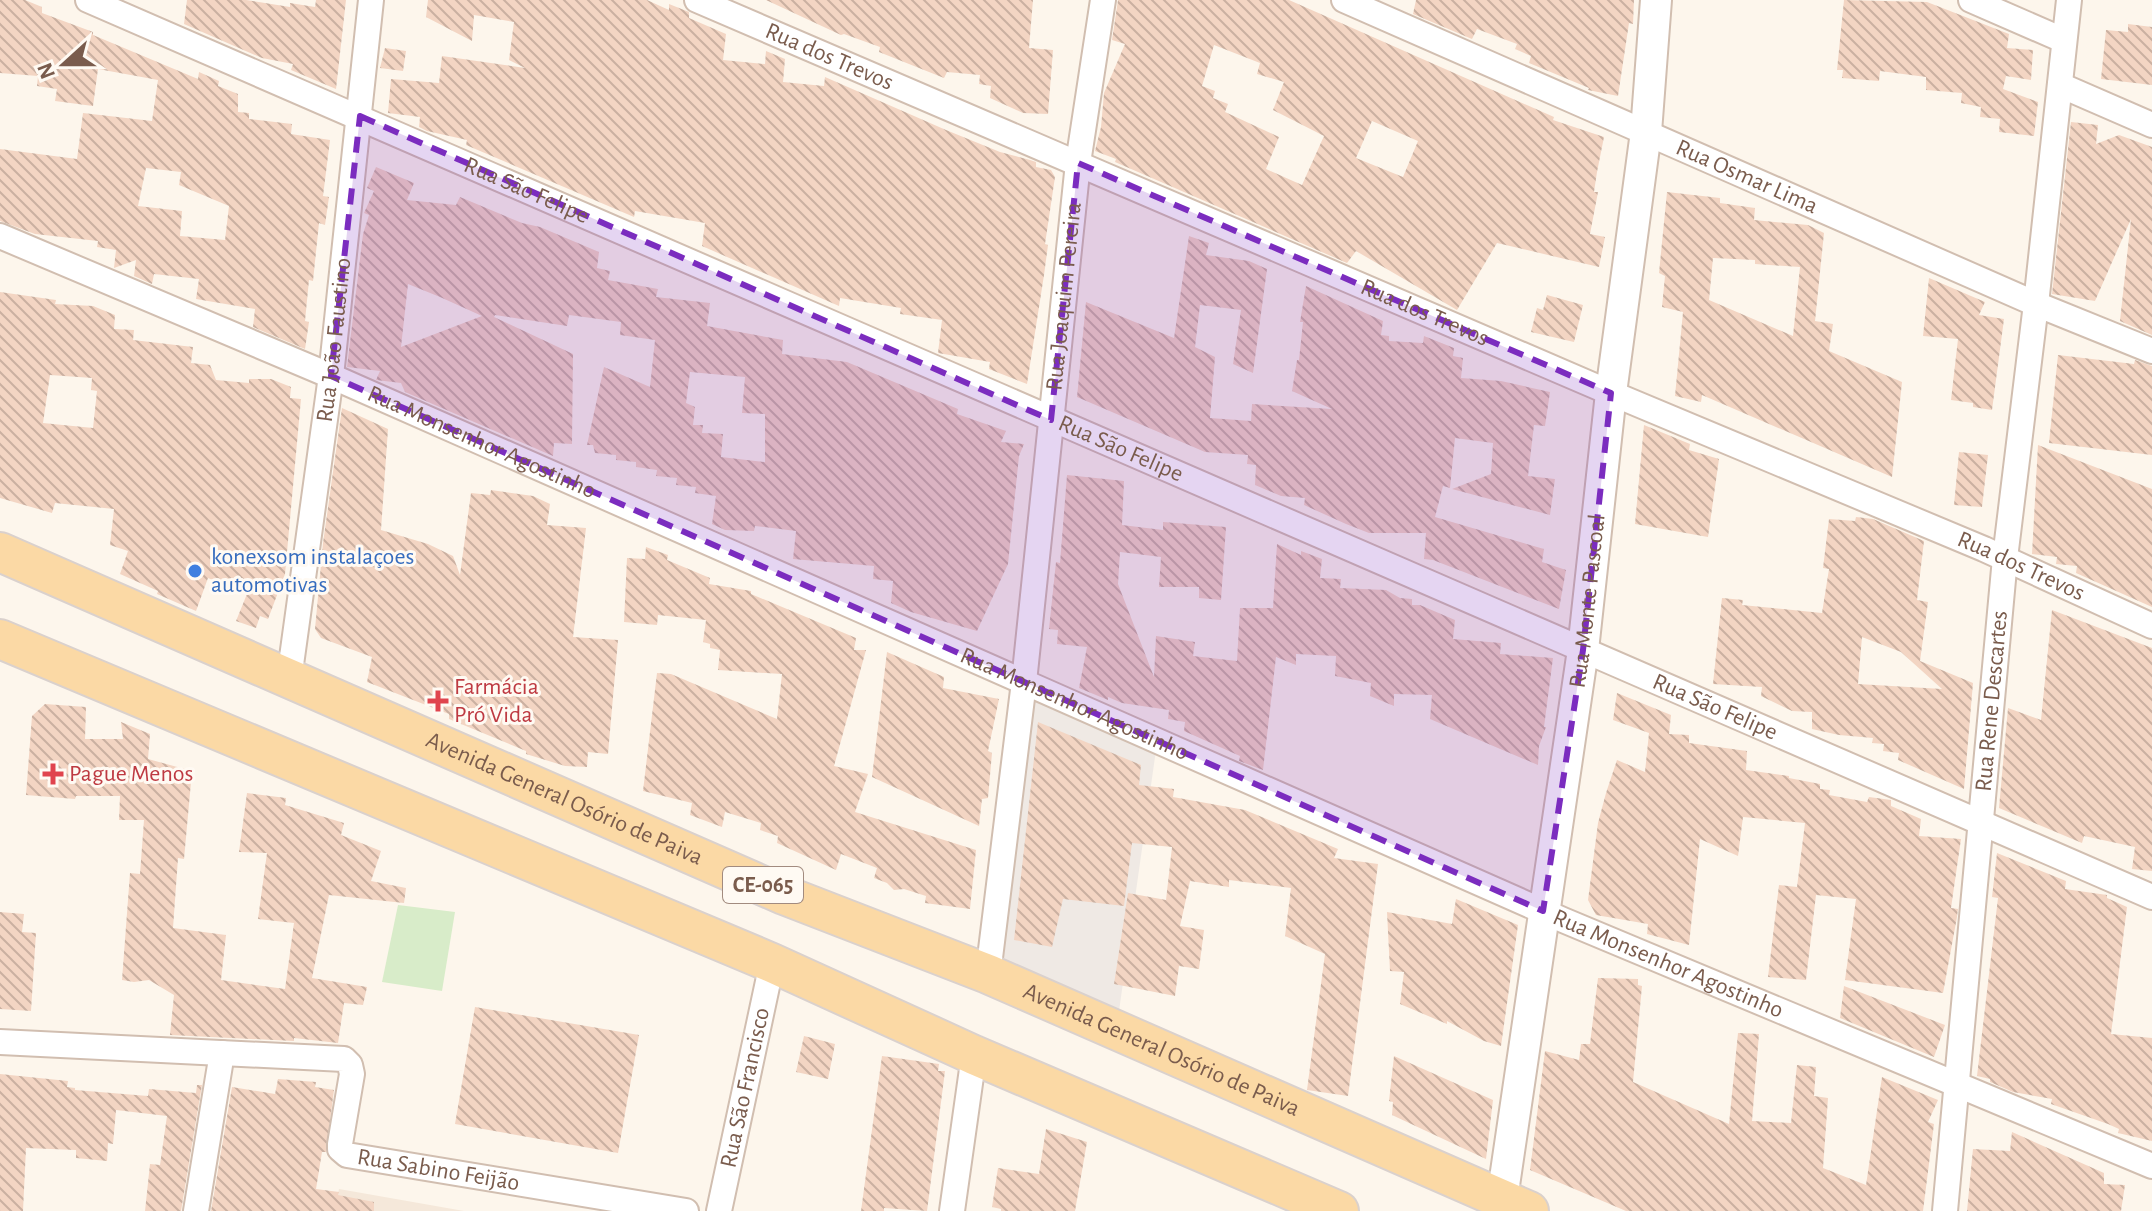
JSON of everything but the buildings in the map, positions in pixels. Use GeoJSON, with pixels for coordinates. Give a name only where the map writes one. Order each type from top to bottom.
{"type":"FeatureCollection","features":[{"type":"Feature","properties":{"kind":"main road","name":"Avenida General Osório de Paiva"},"geometry":{"type":"LineString","coordinates":[[0,552],[784,895],[988,974],[1516,1205]]}},
{"type":"Feature","properties":{"kind":"main road"},"geometry":{"type":"LineString","coordinates":[[0,639],[772,963],[1275,1197],[1339,1211]]}},
{"type":"Feature","properties":{"kind":"street","name":"Rua São Felipe"},"geometry":{"type":"LineString","coordinates":[[88,0],[2152,897]]}},
{"type":"Feature","properties":{"kind":"street","name":"Rua João Faustino"},"geometry":{"type":"LineString","coordinates":[[289,679],[331,376],[371,0]]}},
{"type":"Feature","properties":{"kind":"street","name":"Rua dos Trevos"},"geometry":{"type":"LineString","coordinates":[[697,0],[1611,393],[2005,558],[2152,626]]}},
{"type":"Feature","properties":{"kind":"street","name":"Rua Joaquim Pereira"},"geometry":{"type":"LineString","coordinates":[[988,974],[1024,682],[1078,163],[1103,0]]}},
{"type":"Feature","properties":{"kind":"street","name":"Rua Osmar Lima"},"geometry":{"type":"LineString","coordinates":[[1344,0],[2036,304],[2152,351]]}},
{"type":"Feature","properties":{"kind":"street","name":"Rua Monte Pascoal"},"geometry":{"type":"LineString","coordinates":[[1516,1205],[1543,911],[1583,650],[1611,393],[1646,132],[1656,0]]}},
{"type":"Feature","properties":{"kind":"street"},"geometry":{"type":"LineString","coordinates":[[1971,0],[2063,40]]}},
{"type":"Feature","properties":{"kind":"street","name":"Rua Rene Descartes"},"geometry":{"type":"LineString","coordinates":[[1945,1211],[2005,558],[2069,0]]}},
{"type":"Feature","properties":{"kind":"street"},"geometry":{"type":"LineString","coordinates":[[2060,85],[2152,125]]}},
{"type":"Feature","properties":{"kind":"street","name":"Rua Monsenhor Agostinho"},"geometry":{"type":"LineString","coordinates":[[0,236],[331,376],[1543,911],[2152,1166]]}},
{"type":"Feature","properties":{"kind":"street","name":"Rua São Francisco"},"geometry":{"type":"LineString","coordinates":[[719,1211],[772,963]]}},
{"type":"Feature","properties":{"kind":"street","name":"Rua Sabino Feijão"},"geometry":{"type":"LineString","coordinates":[[0,1042],[344,1059],[352,1074],[340,1144],[340,1149],[347,1155],[686,1211]]}},
{"type":"Feature","properties":{"kind":"street"},"geometry":{"type":"LineString","coordinates":[[196,1211],[222,1053]]}},
{"type":"Feature","properties":{"kind":"street"},"geometry":{"type":"LineString","coordinates":[[952,1211],[974,1055]]}},
{"type":"Feature","properties":{"kind":"highlighted area"},"geometry":{"type":"Polygon","coordinates":[[[360,116],[1051,420],[1078,163],[1611,393],[1583,650],[1543,911],[331,376],[360,116]]]}},
{"type":"Feature","properties":{"kind":"shaded area"},"geometry":{"type":"Polygon","coordinates":[[[1034,698],[1156,750],[1119,1011],[1001,961],[1034,698]]]}},
{"type":"Feature","properties":{"kind":"shaded area"},"geometry":{"type":"Polygon","coordinates":[[[339,1189],[464,1211],[335,1211],[339,1189]]]}},
{"type":"Feature","properties":{"kind":"green space"},"geometry":{"type":"Polygon","coordinates":[[[398,905],[455,912],[442,991],[382,982],[398,905]]]}},
{"type":"Feature","properties":{"kind":"place","name":"konexsom instalaçoes automotivas"},"geometry":{"type":"Point","coordinates":[195,571]}},
{"type":"Feature","properties":{"kind":"place","name":"Farmácia Pró Vida"},"geometry":{"type":"Point","coordinates":[438,701]}},
{"type":"Feature","properties":{"kind":"place","name":"Pague Menos"},"geometry":{"type":"Point","coordinates":[53,774]}}]}
